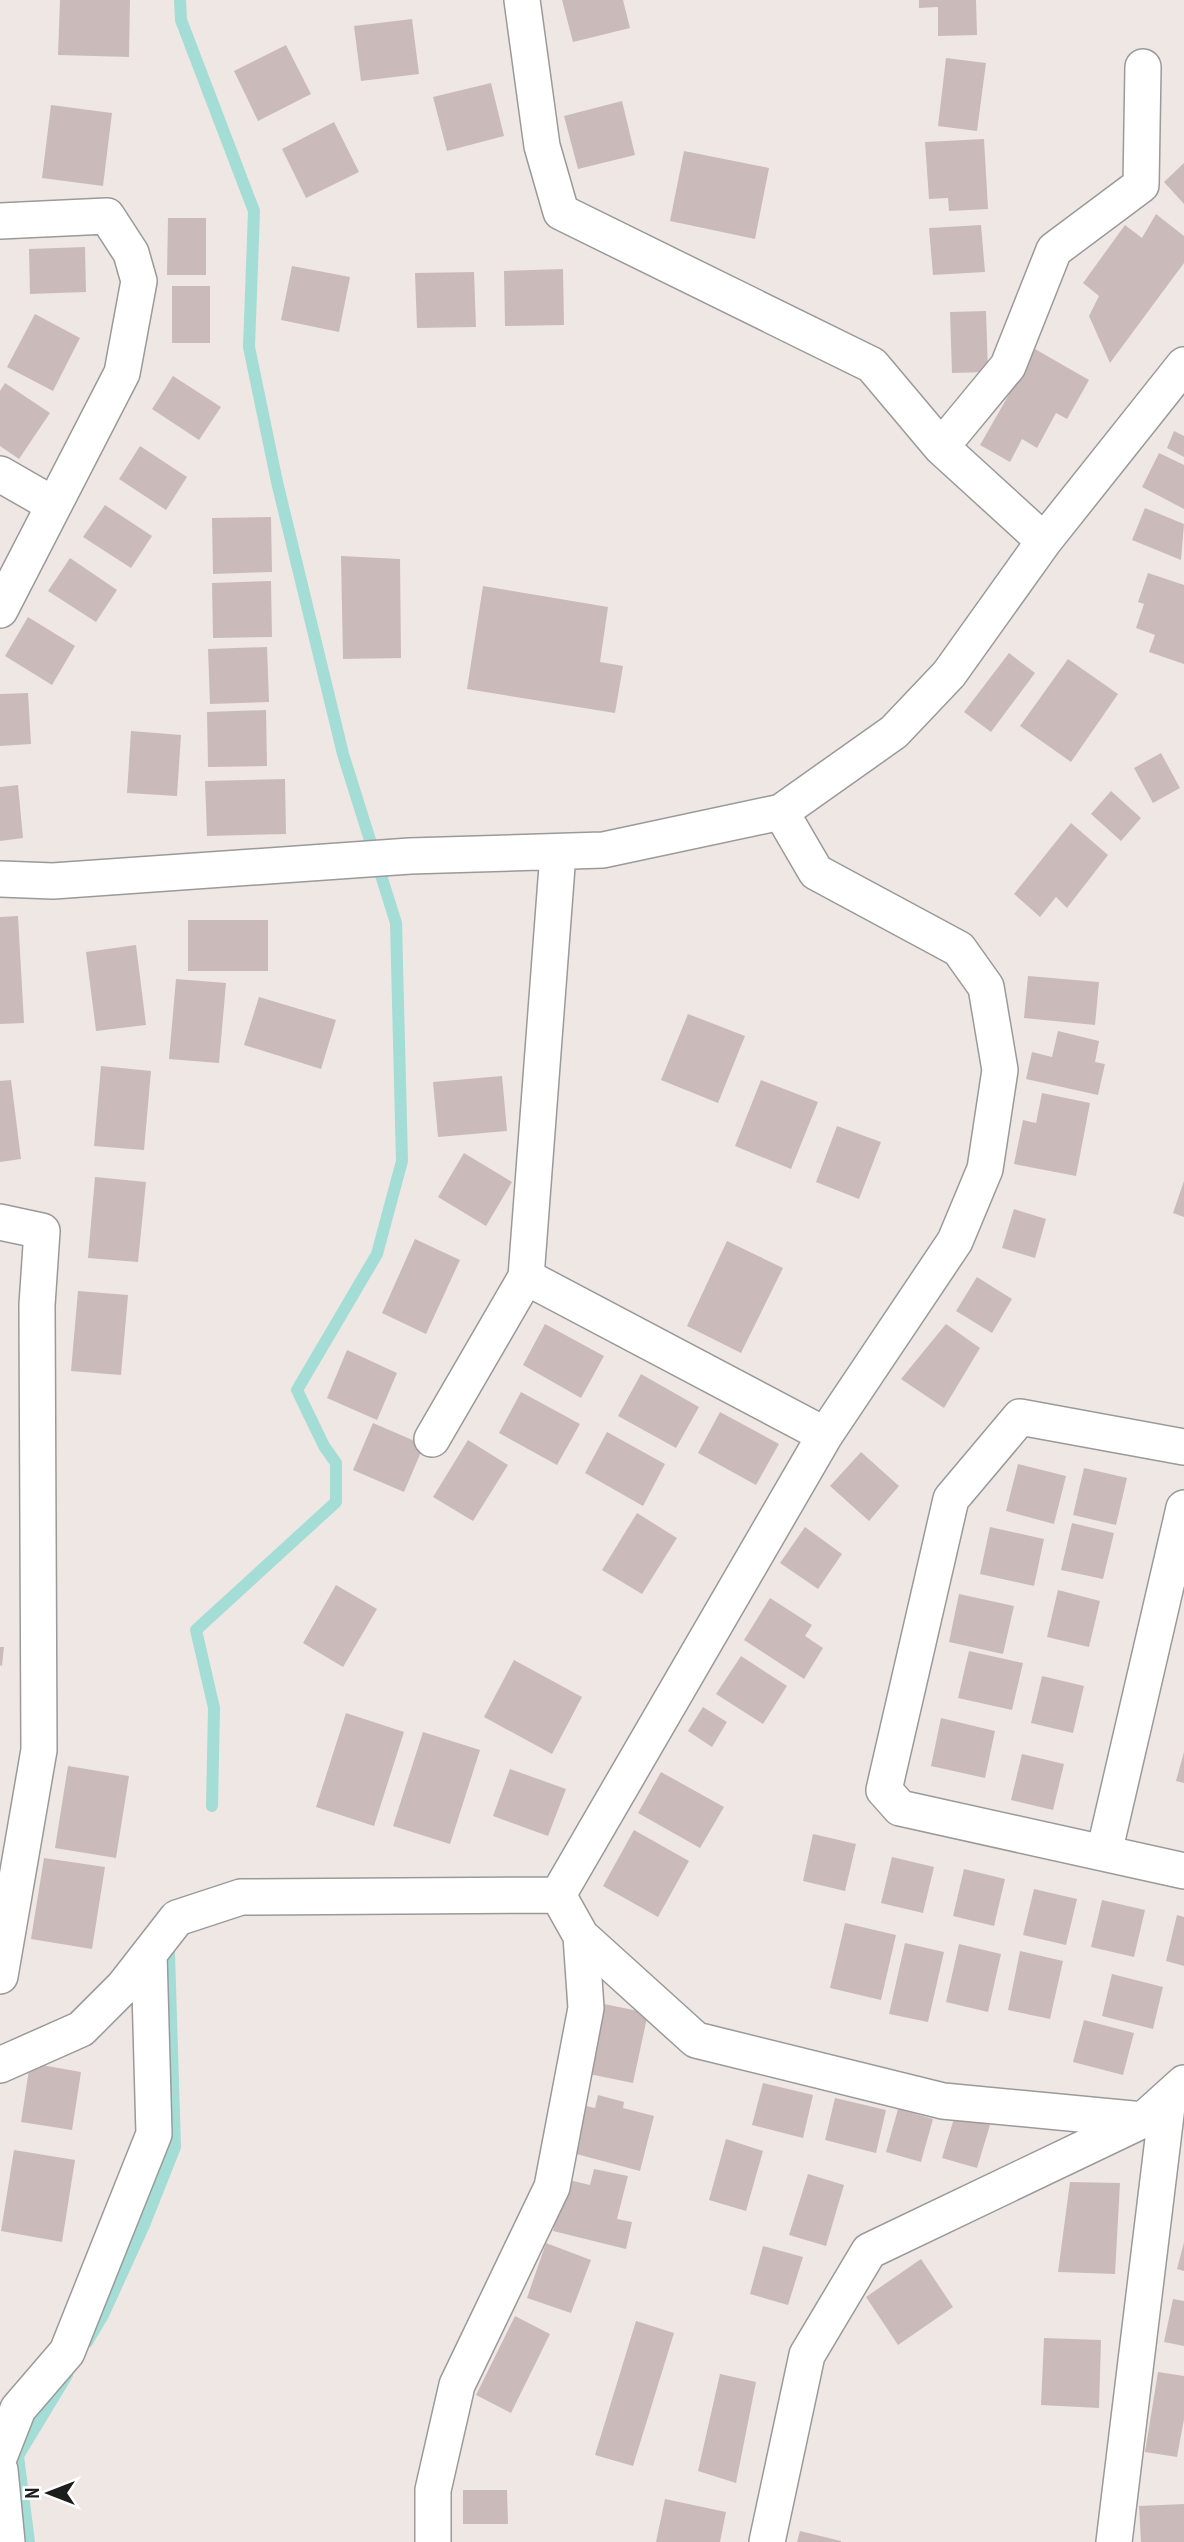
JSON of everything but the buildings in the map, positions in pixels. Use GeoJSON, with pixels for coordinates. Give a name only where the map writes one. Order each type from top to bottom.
{"type":"FeatureCollection","features":[{"type":"Feature","properties":{"kind":"street"},"geometry":{"type":"LineString","coordinates":[[522,0],[542,146],[561,212],[872,365],[941,447],[1045,541]]}},
{"type":"Feature","properties":{"kind":"street"},"geometry":{"type":"LineString","coordinates":[[941,447],[1008,366],[1054,250],[1141,185],[1143,67]]}},
{"type":"Feature","properties":{"kind":"street"},"geometry":{"type":"LineString","coordinates":[[0,221],[107,216],[131,253],[139,281],[122,373],[0,610]]}},
{"type":"Feature","properties":{"kind":"street"},"geometry":{"type":"LineString","coordinates":[[0,879],[53,881],[410,856],[603,850],[781,812],[894,732],[948,674],[1045,541],[1184,365]]}},
{"type":"Feature","properties":{"kind":"street"},"geometry":{"type":"LineString","coordinates":[[0,474],[54,505]]}},
{"type":"Feature","properties":{"kind":"street"},"geometry":{"type":"LineString","coordinates":[[558,1895],[825,1435],[955,1241],[985,1169],[1000,1070],[986,987],[959,949],[816,872],[781,812]]}},
{"type":"Feature","properties":{"kind":"street"},"geometry":{"type":"LineString","coordinates":[[432,1439],[526,1278],[558,853]]}},
{"type":"Feature","properties":{"kind":"street"},"geometry":{"type":"LineString","coordinates":[[0,1222],[42,1231],[37,1305],[39,1750],[0,1976]]}},
{"type":"Feature","properties":{"kind":"street"},"geometry":{"type":"LineString","coordinates":[[526,1278],[825,1435]]}},
{"type":"Feature","properties":{"kind":"street"},"geometry":{"type":"LineString","coordinates":[[1184,1447],[1020,1417],[951,1499],[884,1790],[900,1808],[1184,1871]]}},
{"type":"Feature","properties":{"kind":"street"},"geometry":{"type":"LineString","coordinates":[[1104,1853],[1184,1508]]}},
{"type":"Feature","properties":{"kind":"street"},"geometry":{"type":"LineString","coordinates":[[0,2065],[81,2029],[124,1986],[177,1918],[241,1897],[558,1895]]}},
{"type":"Feature","properties":{"kind":"street"},"geometry":{"type":"LineString","coordinates":[[558,1895],[581,1937],[696,2040],[943,2101],[1165,2100]]}},
{"type":"Feature","properties":{"kind":"street"},"geometry":{"type":"LineString","coordinates":[[433,2542],[433,2490],[457,2385],[552,2186],[586,2008],[581,1937]]}},
{"type":"Feature","properties":{"kind":"street"},"geometry":{"type":"LineString","coordinates":[[0,2455],[18,2409],[67,2352],[154,2134],[149,1954]]}},
{"type":"Feature","properties":{"kind":"street"},"geometry":{"type":"LineString","coordinates":[[767,2542],[807,2355],[869,2251],[1165,2100]]}},
{"type":"Feature","properties":{"kind":"street"},"geometry":{"type":"LineString","coordinates":[[1114,2542],[1165,2100]]}},
{"type":"Feature","properties":{"kind":"street"},"geometry":{"type":"LineString","coordinates":[[0,2470],[7,2542]]}},
{"type":"Feature","properties":{"kind":"waterway"},"geometry":{"type":"LineString","coordinates":[[180,0],[181,20],[254,211],[249,347],[277,482],[343,754],[396,923],[402,1161],[377,1254],[297,1390],[324,1446],[336,1463],[336,1502],[196,1630],[214,1708],[212,1806]]}},
{"type":"Feature","properties":{"kind":"waterway"},"geometry":{"type":"LineString","coordinates":[[87,2342],[103,2315],[144,2225],[175,2147],[169,1953]]}},
{"type":"Feature","properties":{"kind":"waterway"},"geometry":{"type":"LineString","coordinates":[[29,2542],[18,2456],[67,2375]]}}]}
